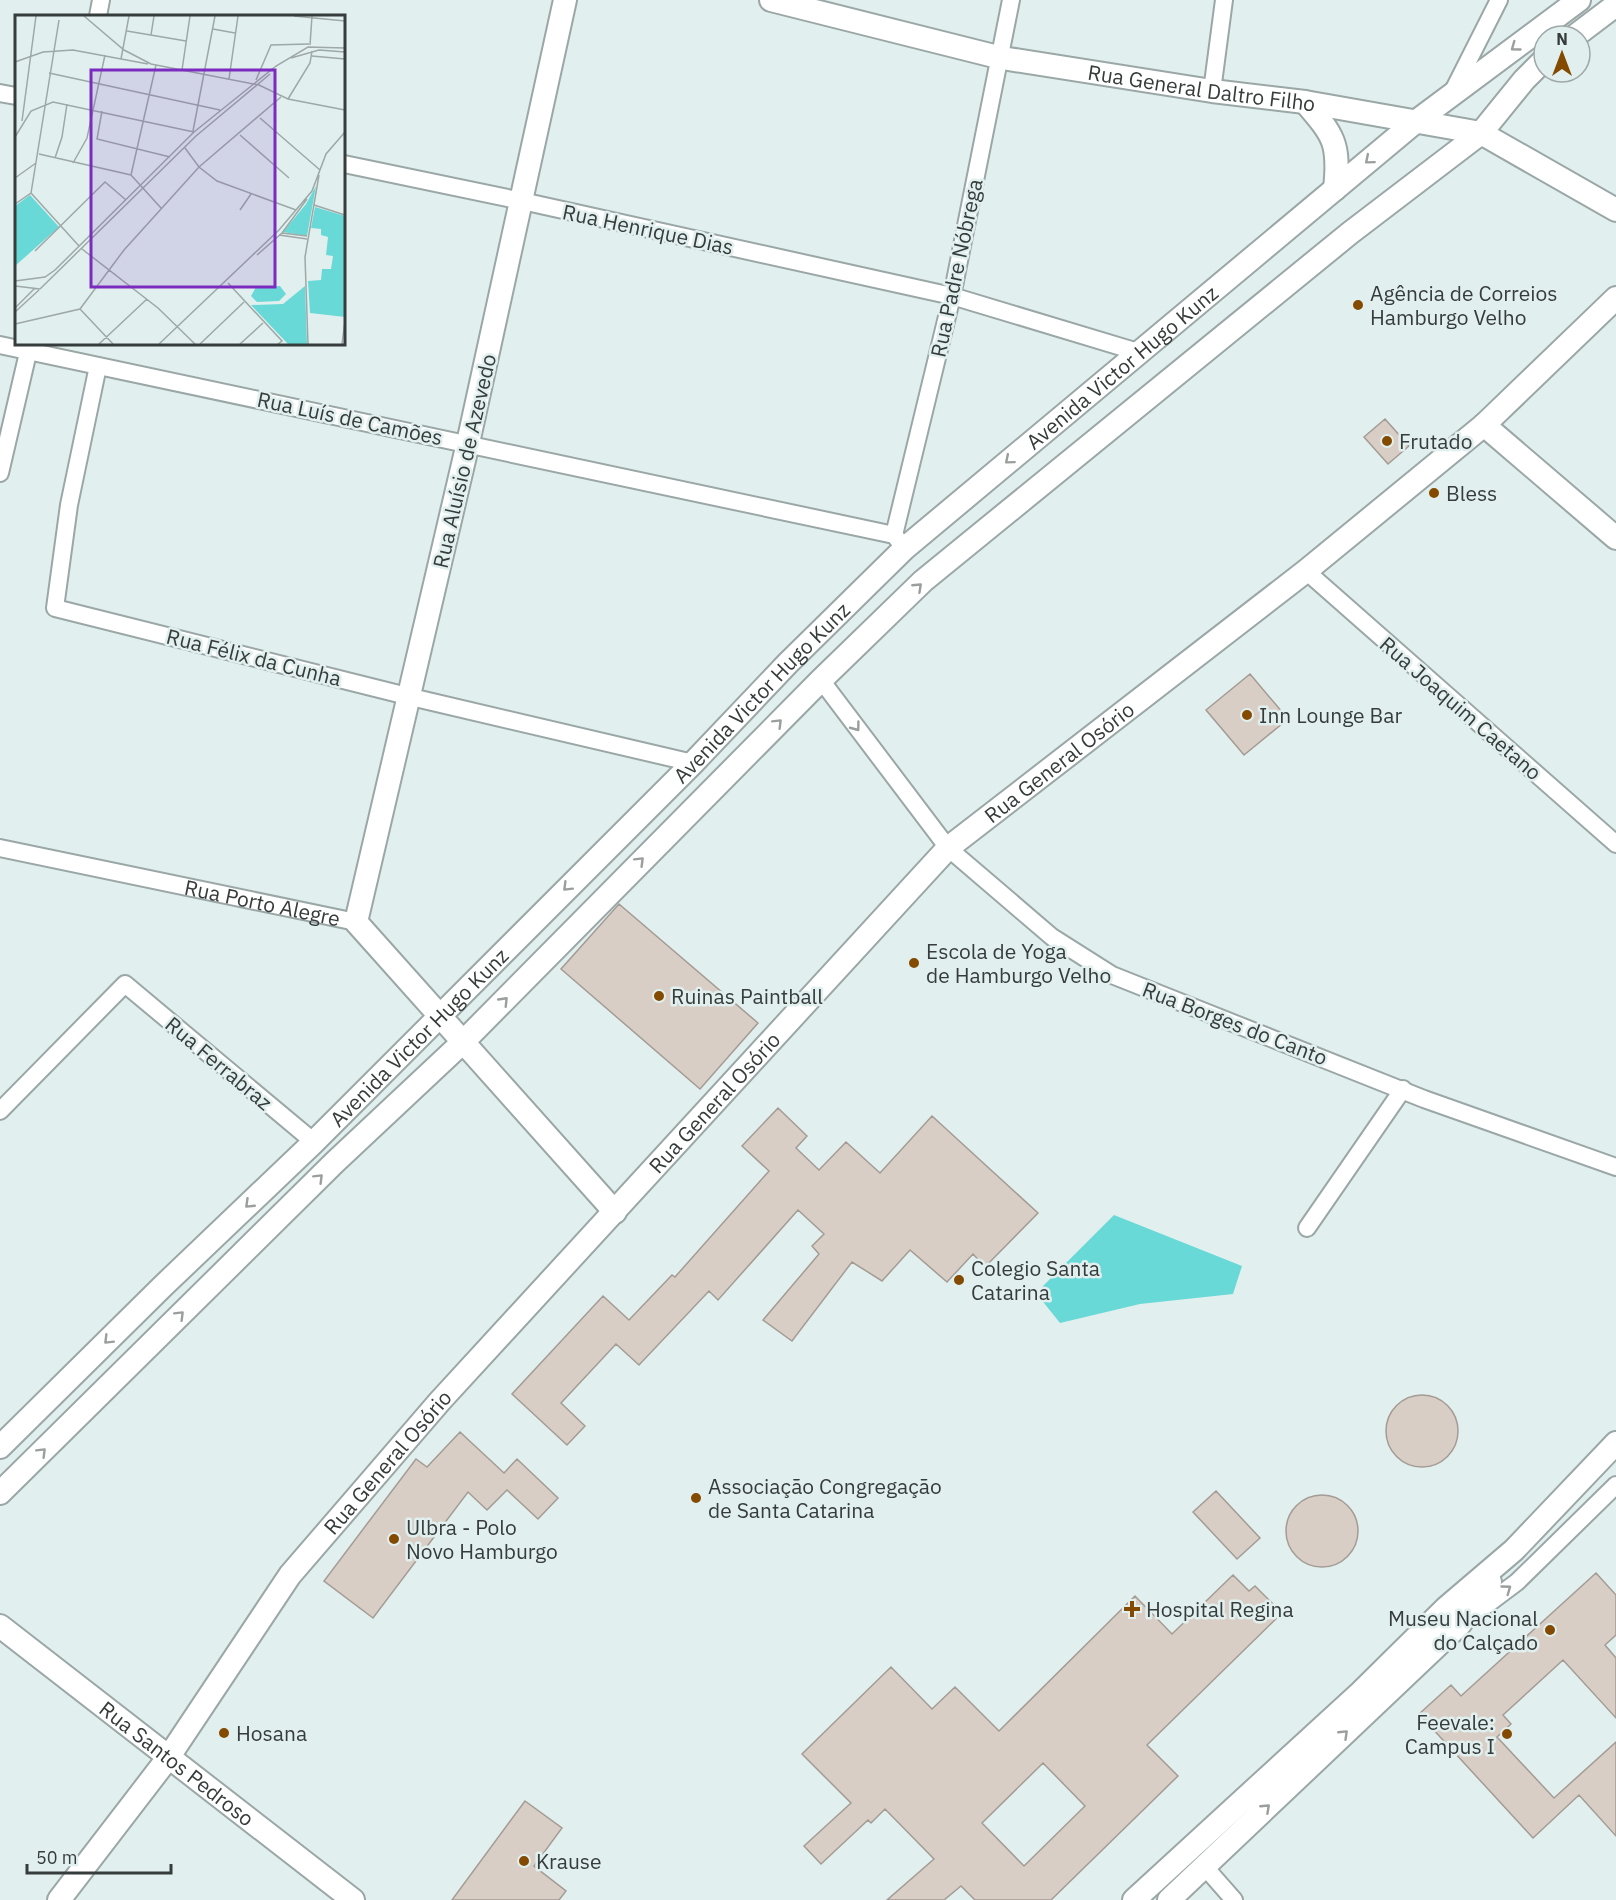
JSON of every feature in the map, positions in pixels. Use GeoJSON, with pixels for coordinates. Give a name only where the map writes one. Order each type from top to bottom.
{"type":"FeatureCollection","features":[{"type":"Feature","properties":{"kind":"main road","name":"Rua Aluísio de Azevedo"},"geometry":{"type":"LineString","coordinates":[[357,921],[411,696],[565,0]]}},
{"type":"Feature","properties":{"kind":"main road","name":"Rua General Daltro Filho"},"geometry":{"type":"LineString","coordinates":[[771,0],[805,3],[1002,58],[1212,91],[1305,102],[1480,133],[1616,210]]}},
{"type":"Feature","properties":{"kind":"main road","name":"Avenida Victor Hugo Kunz"},"geometry":{"type":"LineString","coordinates":[[0,1447],[163,1286],[314,1142],[439,1014],[693,763],[899,542],[1138,352],[1414,123],[1579,0]]}},
{"type":"Feature","properties":{"kind":"main road"},"geometry":{"type":"LineString","coordinates":[[1591,24],[1616,5]]}},
{"type":"Feature","properties":{"kind":"main road","name":"Avenida Victor Hugo Kunz"},"geometry":{"type":"LineString","coordinates":[[0,1493],[336,1162],[463,1042],[820,680],[923,581],[1341,240],[1480,133],[1532,72]]}},
{"type":"Feature","properties":{"kind":"main road"},"geometry":{"type":"LineString","coordinates":[[1305,102],[1331,132],[1338,159],[1335,189]]}},
{"type":"Feature","properties":{"kind":"main road","name":"Rua General Osório"},"geometry":{"type":"LineString","coordinates":[[59,1900],[168,1758],[290,1575],[440,1401],[948,848],[1306,572],[1484,425],[1616,298]]}},
{"type":"Feature","properties":{"kind":"main road"},"geometry":{"type":"LineString","coordinates":[[1484,425],[1616,538]]}},
{"type":"Feature","properties":{"kind":"main road","name":"Rua Porto Alegre"},"geometry":{"type":"LineString","coordinates":[[357,921],[615,1212]]}},
{"type":"Feature","properties":{"kind":"main road"},"geometry":{"type":"LineString","coordinates":[[1167,1870],[1176,1893],[1205,1867],[1368,1699],[1446,1608],[1514,1550],[1616,1443]]}},
{"type":"Feature","properties":{"kind":"main road"},"geometry":{"type":"LineString","coordinates":[[1134,1900],[1368,1699],[1460,1624],[1514,1550]]}},
{"type":"Feature","properties":{"kind":"main road","name":"Rua Santos Pedroso"},"geometry":{"type":"LineString","coordinates":[[0,1626],[353,1900]]}},
{"type":"Feature","properties":{"kind":"street"},"geometry":{"type":"LineString","coordinates":[[98,15],[101,0]]}},
{"type":"Feature","properties":{"kind":"street","name":"Rua Padre Nóbrega"},"geometry":{"type":"LineString","coordinates":[[899,542],[1002,58],[1011,0]]}},
{"type":"Feature","properties":{"kind":"street"},"geometry":{"type":"LineString","coordinates":[[1212,91],[1224,0]]}},
{"type":"Feature","properties":{"kind":"street"},"geometry":{"type":"LineString","coordinates":[[1452,94],[1499,0]]}},
{"type":"Feature","properties":{"kind":"street"},"geometry":{"type":"LineString","coordinates":[[0,93],[15,96]]}},
{"type":"Feature","properties":{"kind":"street","name":"Rua Henrique Dias"},"geometry":{"type":"LineString","coordinates":[[345,165],[522,201],[952,296],[1138,352]]}},
{"type":"Feature","properties":{"kind":"street","name":"Rua Luís de Camões"},"geometry":{"type":"LineString","coordinates":[[0,345],[29,348],[98,366],[468,443],[899,542]]}},
{"type":"Feature","properties":{"kind":"street"},"geometry":{"type":"LineString","coordinates":[[0,473],[29,348]]}},
{"type":"Feature","properties":{"kind":"street","name":"Rua Félix da Cunha"},"geometry":{"type":"LineString","coordinates":[[98,366],[69,504],[55,608],[693,763]]}},
{"type":"Feature","properties":{"kind":"street","name":"Rua Joaquim Caetano"},"geometry":{"type":"LineString","coordinates":[[1306,572],[1616,844]]}},
{"type":"Feature","properties":{"kind":"street","name":"Rua Borges do Canto"},"geometry":{"type":"LineString","coordinates":[[820,680],[948,848],[1052,937],[1112,975],[1403,1089],[1616,1167]]}},
{"type":"Feature","properties":{"kind":"street","name":"Rua Porto Alegre"},"geometry":{"type":"LineString","coordinates":[[0,848],[357,921]]}},
{"type":"Feature","properties":{"kind":"street","name":"Rua Ferrabraz"},"geometry":{"type":"LineString","coordinates":[[0,1111],[125,984],[314,1142]]}},
{"type":"Feature","properties":{"kind":"street"},"geometry":{"type":"LineString","coordinates":[[1307,1228],[1403,1089]]}},
{"type":"Feature","properties":{"kind":"street"},"geometry":{"type":"LineString","coordinates":[[1460,1624],[1517,1582],[1616,1485]]}},
{"type":"Feature","properties":{"kind":"street"},"geometry":{"type":"LineString","coordinates":[[1205,1867],[1234,1900]]}},
{"type":"Feature","properties":{"kind":"shaded area"},"geometry":{"type":"Polygon","coordinates":[[[1114,1215],[1242,1266],[1233,1294],[1140,1304],[1060,1323],[1036,1293],[1114,1215]]]}},
{"type":"Feature","properties":{"kind":"building","name":"Frutado"},"geometry":{"type":"Polygon","coordinates":[[[1385,419],[1409,446],[1388,464],[1364,437],[1385,419]]]}},
{"type":"Feature","properties":{"kind":"building","name":"Inn Lounge Bar"},"geometry":{"type":"Polygon","coordinates":[[[1250,674],[1288,719],[1244,755],[1206,710],[1250,674]]]}},
{"type":"Feature","properties":{"kind":"building","name":"Ruinas Paintball"},"geometry":{"type":"Polygon","coordinates":[[[619,904],[758,1023],[700,1089],[561,969],[619,904]]]}},
{"type":"Feature","properties":{"kind":"building"},"geometry":{"type":"Polygon","coordinates":[[[778,1108],[807,1136],[796,1148],[819,1170],[846,1142],[880,1173],[932,1116],[1038,1213],[985,1267],[973,1254],[947,1282],[910,1250],[882,1281],[852,1262],[792,1341],[763,1320],[819,1254],[812,1246],[824,1234],[798,1210],[718,1300],[709,1291],[639,1365],[616,1344],[561,1403],[585,1426],[567,1445],[512,1394],[603,1296],[629,1320],[672,1275],[675,1277],[769,1171],[742,1146],[778,1108]]]}},
{"type":"Feature","properties":{"kind":"building"},"geometry":{"type":"Polygon","coordinates":[[[1429,1395],[1448,1405],[1456,1417],[1458,1431],[1456,1445],[1448,1457],[1436,1465],[1415,1467],[1396,1457],[1388,1445],[1386,1424],[1396,1405],[1408,1397],[1429,1395]]]}},
{"type":"Feature","properties":{"kind":"building","name":"Ulbra - Polo Novo Hamburgo"},"geometry":{"type":"Polygon","coordinates":[[[460,1432],[504,1473],[517,1459],[558,1498],[538,1519],[507,1490],[487,1510],[468,1492],[373,1618],[324,1581],[416,1459],[427,1467],[460,1432]]]}},
{"type":"Feature","properties":{"kind":"building"},"geometry":{"type":"Polygon","coordinates":[[[1216,1491],[1260,1538],[1237,1559],[1193,1512],[1216,1491]]]}},
{"type":"Feature","properties":{"kind":"building"},"geometry":{"type":"Polygon","coordinates":[[[1329,1495],[1348,1505],[1356,1517],[1358,1531],[1356,1545],[1348,1557],[1336,1565],[1315,1567],[1296,1557],[1288,1545],[1286,1524],[1296,1505],[1308,1497],[1329,1495]]]}},
{"type":"Feature","properties":{"kind":"building"},"geometry":{"type":"Polygon","coordinates":[[[1596,1573],[1616,1595],[1616,1635],[1605,1645],[1616,1658],[1616,1718],[1563,1660],[1503,1715],[1511,1724],[1497,1737],[1554,1798],[1616,1742],[1616,1836],[1579,1795],[1533,1838],[1419,1714],[1451,1685],[1461,1696],[1596,1573]]]}},
{"type":"Feature","properties":{"kind":"building"},"geometry":{"type":"Polygon","coordinates":[[[1233,1575],[1249,1591],[1255,1586],[1282,1613],[1147,1745],[1178,1776],[1051,1900],[975,1900],[961,1886],[944,1900],[887,1900],[934,1859],[885,1809],[871,1823],[868,1820],[821,1864],[804,1846],[851,1803],[802,1754],[891,1667],[932,1709],[955,1687],[999,1731],[1135,1596],[1172,1634],[1233,1575]],[[1043,1763],[982,1823],[1024,1866],[1085,1806],[1043,1763]]]}},
{"type":"Feature","properties":{"kind":"building"},"geometry":{"type":"Polygon","coordinates":[[[525,1801],[562,1828],[534,1866],[566,1891],[559,1900],[452,1900],[525,1801]]]}},
{"type":"Feature","properties":{"kind":"place","name":"Agência de Correios Hamburgo Velho"},"geometry":{"type":"Point","coordinates":[1358,305]}},
{"type":"Feature","properties":{"kind":"place","name":"Frutado"},"geometry":{"type":"Point","coordinates":[1387,441]}},
{"type":"Feature","properties":{"kind":"place","name":"Bless"},"geometry":{"type":"Point","coordinates":[1434,493]}},
{"type":"Feature","properties":{"kind":"place","name":"Inn Lounge Bar"},"geometry":{"type":"Point","coordinates":[1247,715]}},
{"type":"Feature","properties":{"kind":"place","name":"Escola de Yoga de Hamburgo Velho"},"geometry":{"type":"Point","coordinates":[914,963]}},
{"type":"Feature","properties":{"kind":"place","name":"Ruinas Paintball"},"geometry":{"type":"Point","coordinates":[659,996]}},
{"type":"Feature","properties":{"kind":"place","name":"Colegio Santa Catarina"},"geometry":{"type":"Point","coordinates":[959,1280]}},
{"type":"Feature","properties":{"kind":"place","name":"Associação Congregação de Santa Catarina"},"geometry":{"type":"Point","coordinates":[696,1498]}},
{"type":"Feature","properties":{"kind":"place","name":"Ulbra - Polo Novo Hamburgo"},"geometry":{"type":"Point","coordinates":[394,1539]}},
{"type":"Feature","properties":{"kind":"place","name":"Hospital Regina"},"geometry":{"type":"Point","coordinates":[1132,1609]}},
{"type":"Feature","properties":{"kind":"place","name":"Museu Nacional do Calçado"},"geometry":{"type":"Point","coordinates":[1550,1630]}},
{"type":"Feature","properties":{"kind":"place","name":"Hosana"},"geometry":{"type":"Point","coordinates":[224,1733]}},
{"type":"Feature","properties":{"kind":"place","name":"Feevale: Campus I"},"geometry":{"type":"Point","coordinates":[1507,1734]}},
{"type":"Feature","properties":{"kind":"place","name":"Krause"},"geometry":{"type":"Point","coordinates":[524,1861]}}]}
